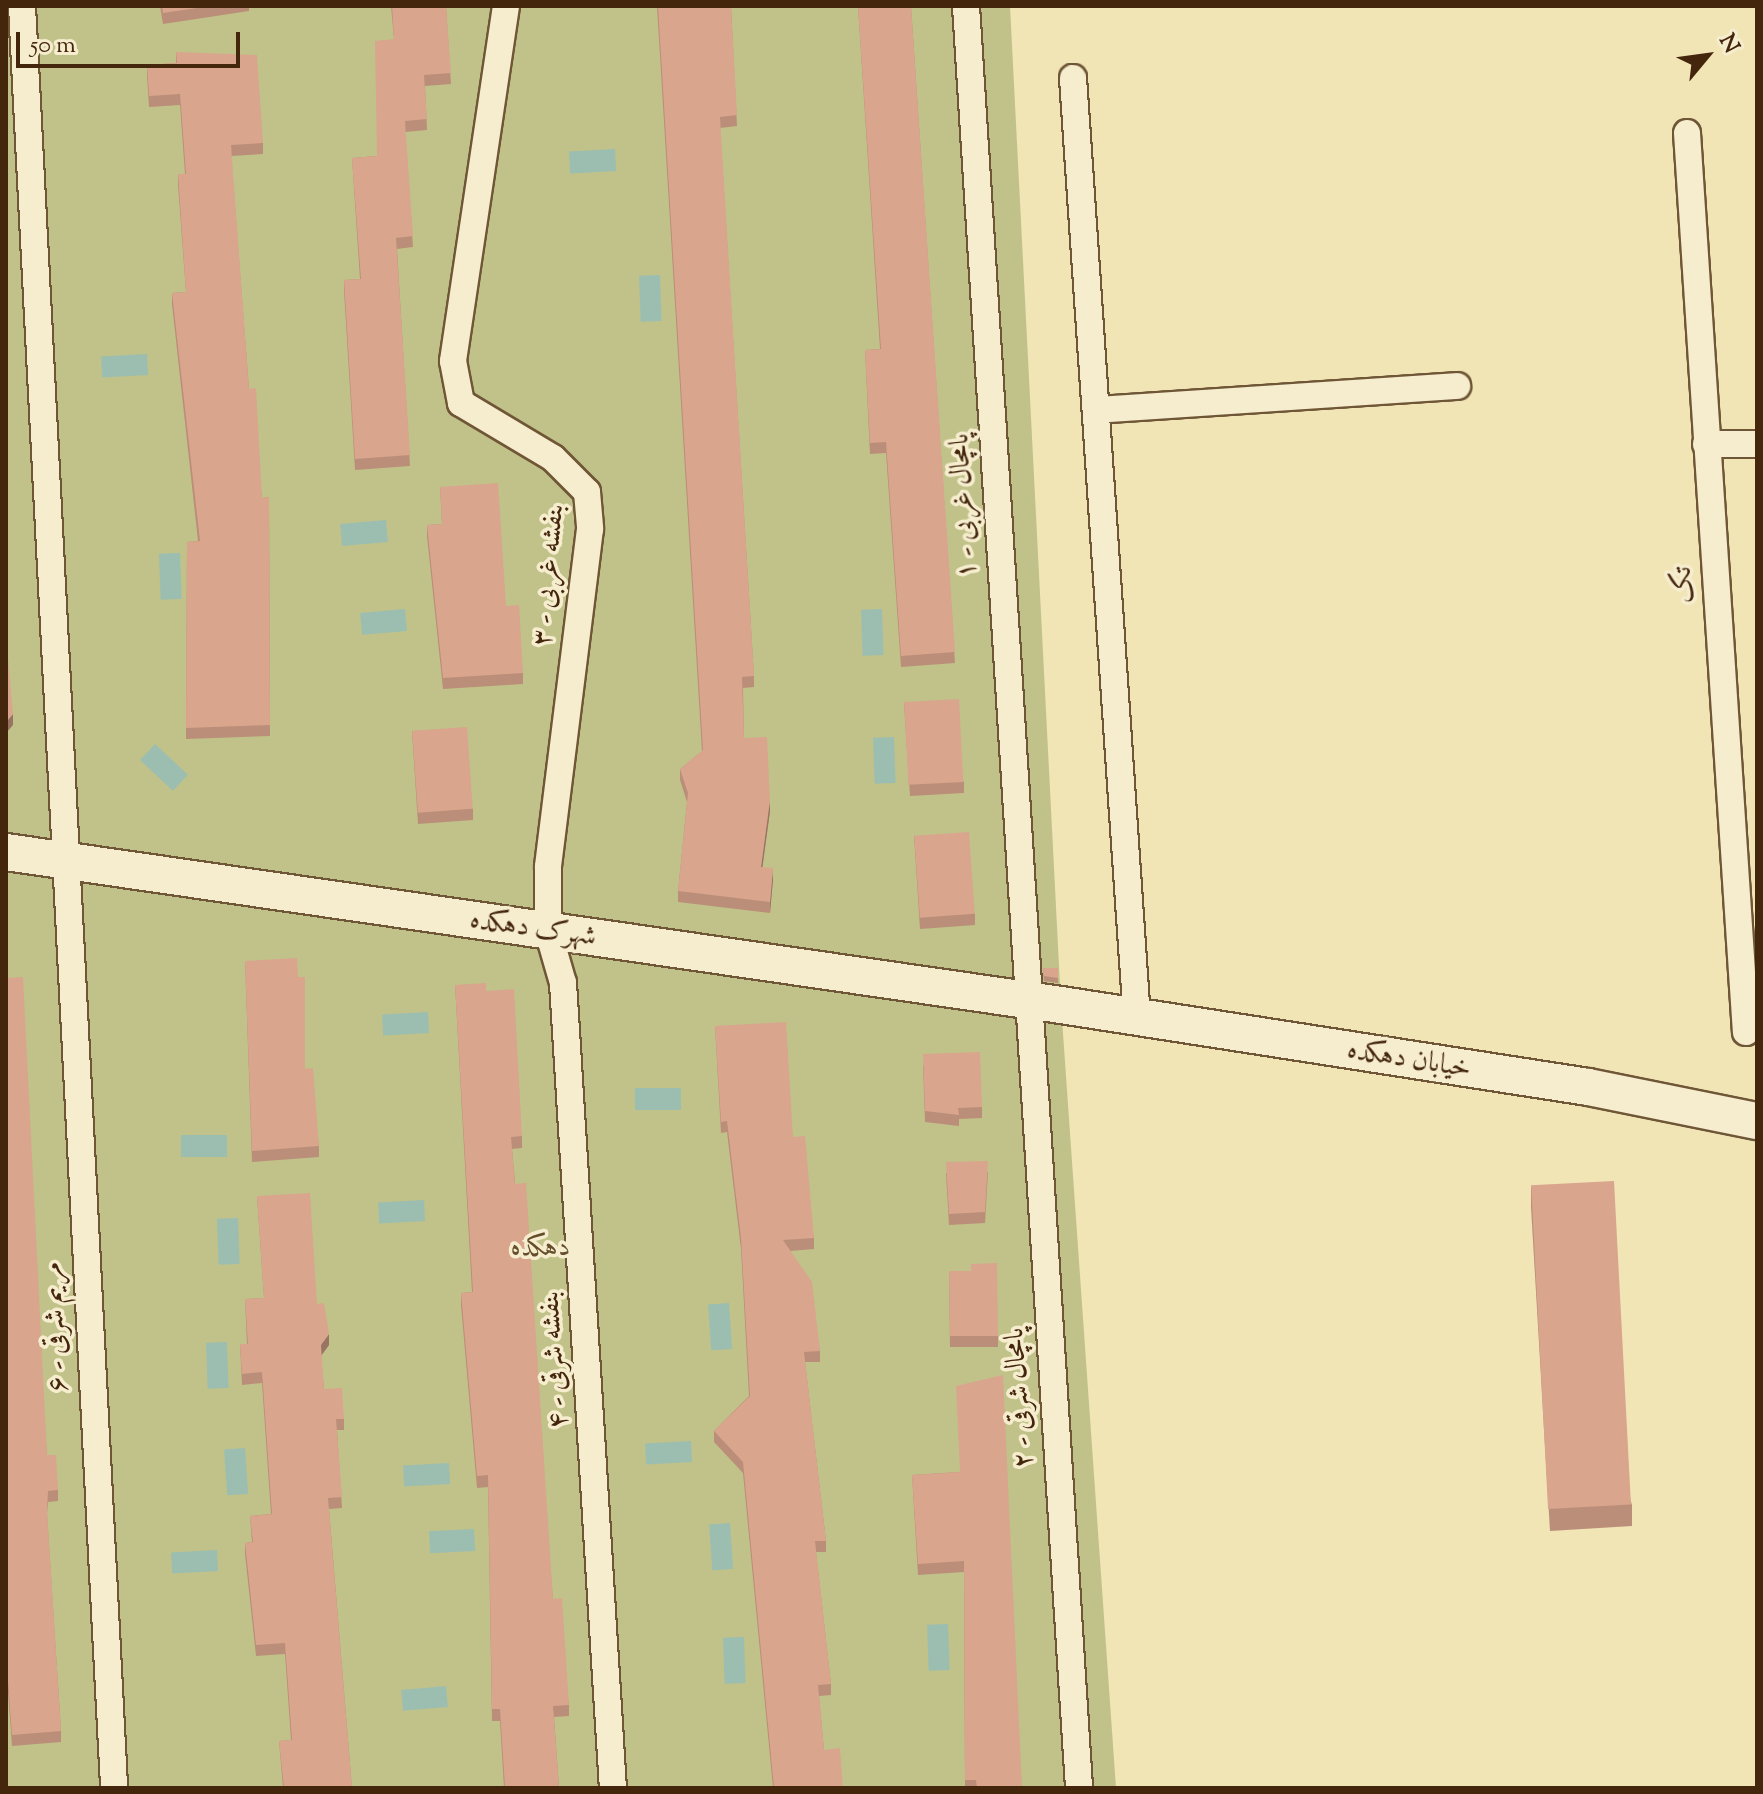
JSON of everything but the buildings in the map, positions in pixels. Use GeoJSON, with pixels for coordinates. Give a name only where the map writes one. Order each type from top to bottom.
{"type":"FeatureCollection","features":[{"type":"Feature","properties":{"kind":"street","name":"مریم شرقی - ۶"},"geometry":{"type":"LineString","coordinates":[[22,6],[70,862],[67,939],[114,1788]]}},
{"type":"Feature","properties":{"kind":"street","name":"بنفشه غربی - ۳"},"geometry":{"type":"LineString","coordinates":[[506,6],[453,361],[461,403],[553,458],[587,492],[590,529],[548,867],[548,931]]}},
{"type":"Feature","properties":{"kind":"street","name":"پامچال غربی - ۱"},"geometry":{"type":"LineString","coordinates":[[966,6],[1026,1003]]}},
{"type":"Feature","properties":{"kind":"street"},"geometry":{"type":"LineString","coordinates":[[1073,78],[1137,1019]]}},
{"type":"Feature","properties":{"kind":"street","name":"تک"},"geometry":{"type":"LineString","coordinates":[[1687,133],[1746,1032]]}},
{"type":"Feature","properties":{"kind":"street"},"geometry":{"type":"LineString","coordinates":[[1096,410],[1457,386]]}},
{"type":"Feature","properties":{"kind":"street"},"geometry":{"type":"LineString","coordinates":[[1706,444],[1757,444]]}},
{"type":"Feature","properties":{"kind":"street","name":"شهرک دهکده"},"geometry":{"type":"LineString","coordinates":[[6,852],[1026,1003],[1061,1005]]}},
{"type":"Feature","properties":{"kind":"street","name":"بنفشه شرقی - ۴"},"geometry":{"type":"LineString","coordinates":[[548,931],[563,983],[613,1788]]}},
{"type":"Feature","properties":{"kind":"street","name":"پامچال شرقی - ۲"},"geometry":{"type":"LineString","coordinates":[[1026,1003],[1079,1788]]}},
{"type":"Feature","properties":{"kind":"street","name":"خیابان دهکده"},"geometry":{"type":"LineString","coordinates":[[1061,1005],[1588,1087],[1757,1121]]}},
{"type":"Feature","properties":{"kind":"green space","name":"دهکده"},"geometry":{"type":"Polygon","coordinates":[[[6,6],[1010,6],[1061,1005],[1116,1788],[6,1788],[6,6]]]}},
{"type":"Feature","properties":{"kind":"shaded area"},"geometry":{"type":"Polygon","coordinates":[[[615,149],[616,171],[570,173],[569,151],[615,149]]]}},
{"type":"Feature","properties":{"kind":"shaded area"},"geometry":{"type":"Polygon","coordinates":[[[660,275],[662,321],[641,322],[639,276],[660,275]]]}},
{"type":"Feature","properties":{"kind":"shaded area"},"geometry":{"type":"Polygon","coordinates":[[[147,354],[148,375],[102,377],[101,356],[147,354]]]}},
{"type":"Feature","properties":{"kind":"shaded area"},"geometry":{"type":"Polygon","coordinates":[[[386,520],[388,542],[342,546],[340,524],[386,520]]]}},
{"type":"Feature","properties":{"kind":"shaded area"},"geometry":{"type":"Polygon","coordinates":[[[180,553],[182,599],[161,600],[159,554],[180,553]]]}},
{"type":"Feature","properties":{"kind":"shaded area"},"geometry":{"type":"Polygon","coordinates":[[[405,609],[407,631],[362,635],[360,613],[405,609]]]}},
{"type":"Feature","properties":{"kind":"shaded area"},"geometry":{"type":"Polygon","coordinates":[[[882,609],[884,655],[863,656],[861,610],[882,609]]]}},
{"type":"Feature","properties":{"kind":"shaded area"},"geometry":{"type":"Polygon","coordinates":[[[894,737],[896,783],[875,784],[873,738],[894,737]]]}},
{"type":"Feature","properties":{"kind":"shaded area"},"geometry":{"type":"Polygon","coordinates":[[[155,744],[188,775],[173,791],[140,760],[155,744]]]}},
{"type":"Feature","properties":{"kind":"shaded area"},"geometry":{"type":"Polygon","coordinates":[[[428,1012],[429,1033],[383,1035],[382,1014],[428,1012]]]}},
{"type":"Feature","properties":{"kind":"shaded area"},"geometry":{"type":"Polygon","coordinates":[[[635,1088],[681,1088],[681,1110],[635,1110],[635,1088]]]}},
{"type":"Feature","properties":{"kind":"shaded area"},"geometry":{"type":"Polygon","coordinates":[[[181,1135],[227,1135],[227,1157],[181,1157],[181,1135]]]}},
{"type":"Feature","properties":{"kind":"shaded area"},"geometry":{"type":"Polygon","coordinates":[[[424,1200],[425,1221],[379,1223],[378,1202],[424,1200]]]}},
{"type":"Feature","properties":{"kind":"shaded area"},"geometry":{"type":"Polygon","coordinates":[[[238,1218],[240,1264],[219,1265],[217,1219],[238,1218]]]}},
{"type":"Feature","properties":{"kind":"shaded area"},"geometry":{"type":"Polygon","coordinates":[[[729,1303],[732,1349],[711,1350],[708,1304],[729,1303]]]}},
{"type":"Feature","properties":{"kind":"shaded area"},"geometry":{"type":"Polygon","coordinates":[[[227,1342],[229,1388],[208,1389],[206,1343],[227,1342]]]}},
{"type":"Feature","properties":{"kind":"shaded area"},"geometry":{"type":"Polygon","coordinates":[[[691,1441],[692,1462],[646,1464],[645,1443],[691,1441]]]}},
{"type":"Feature","properties":{"kind":"shaded area"},"geometry":{"type":"Polygon","coordinates":[[[245,1448],[248,1494],[227,1495],[224,1449],[245,1448]]]}},
{"type":"Feature","properties":{"kind":"shaded area"},"geometry":{"type":"Polygon","coordinates":[[[449,1463],[450,1484],[404,1486],[403,1465],[449,1463]]]}},
{"type":"Feature","properties":{"kind":"shaded area"},"geometry":{"type":"Polygon","coordinates":[[[730,1523],[733,1569],[712,1570],[709,1524],[730,1523]]]}},
{"type":"Feature","properties":{"kind":"shaded area"},"geometry":{"type":"Polygon","coordinates":[[[474,1529],[475,1551],[430,1553],[429,1531],[474,1529]]]}},
{"type":"Feature","properties":{"kind":"shaded area"},"geometry":{"type":"Polygon","coordinates":[[[217,1550],[218,1571],[172,1573],[171,1552],[217,1550]]]}},
{"type":"Feature","properties":{"kind":"shaded area"},"geometry":{"type":"Polygon","coordinates":[[[948,1624],[950,1670],[929,1671],[927,1625],[948,1624]]]}},
{"type":"Feature","properties":{"kind":"shaded area"},"geometry":{"type":"Polygon","coordinates":[[[744,1637],[746,1683],[725,1684],[723,1638],[744,1637]]]}},
{"type":"Feature","properties":{"kind":"shaded area"},"geometry":{"type":"Polygon","coordinates":[[[446,1686],[448,1707],[403,1711],[401,1690],[446,1686]]]}}]}
